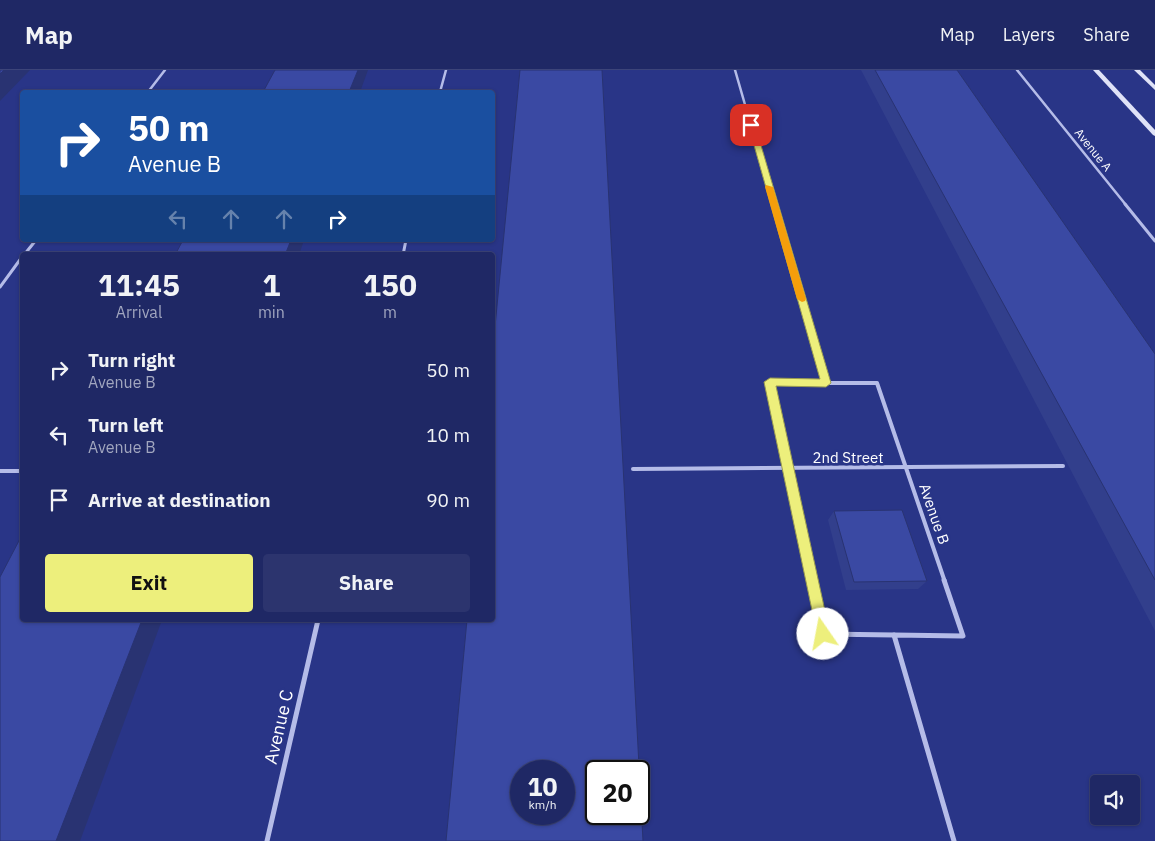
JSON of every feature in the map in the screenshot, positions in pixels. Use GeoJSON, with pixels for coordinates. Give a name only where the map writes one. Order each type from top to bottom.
{"type":"FeatureCollection","features":[{"type":"Feature","properties":{"kind":"main road"},"geometry":{"type":"LineString","coordinates":[[1096,70],[1155,134]]}},
{"type":"Feature","properties":{"kind":"main road"},"geometry":{"type":"LineString","coordinates":[[1137,70],[1155,88]]}},
{"type":"Feature","properties":{"kind":"lane"},"geometry":{"type":"LineString","coordinates":[[150,90],[165,70]]}},
{"type":"Feature","properties":{"kind":"lane"},"geometry":{"type":"LineString","coordinates":[[441,90],[446,70]]}},
{"type":"Feature","properties":{"kind":"lane"},"geometry":{"type":"LineString","coordinates":[[735,70],[826,383]]}},
{"type":"Feature","properties":{"kind":"lane","name":"Avenue A"},"geometry":{"type":"LineString","coordinates":[[1017,70],[1155,241]]}},
{"type":"Feature","properties":{"kind":"lane"},"geometry":{"type":"LineString","coordinates":[[26,252],[34,242]]}},
{"type":"Feature","properties":{"kind":"lane"},"geometry":{"type":"LineString","coordinates":[[0,287],[20,260]]}},
{"type":"Feature","properties":{"kind":"lane","name":"Avenue B"},"geometry":{"type":"LineString","coordinates":[[770,382],[826,383],[877,383],[963,636],[823,634],[770,382]]}},
{"type":"Feature","properties":{"kind":"lane","name":"2nd Street"},"geometry":{"type":"LineString","coordinates":[[633,469],[906,469],[1063,466]]}},
{"type":"Feature","properties":{"kind":"lane"},"geometry":{"type":"LineString","coordinates":[[0,471],[20,471]]}},
{"type":"Feature","properties":{"kind":"lane","name":"Avenue C"},"geometry":{"type":"LineString","coordinates":[[267,841],[318,622]]}},
{"type":"Feature","properties":{"kind":"lane"},"geometry":{"type":"LineString","coordinates":[[894,635],[954,841]]}},
{"type":"Feature","properties":{"kind":"building"},"geometry":{"type":"Polygon","coordinates":[[[275,70],[358,70],[350,90],[264,90],[275,70]]]}},
{"type":"Feature","properties":{"kind":"building"},"geometry":{"type":"Polygon","coordinates":[[[520,70],[602,70],[639,760],[585,760],[585,825],[642,825],[643,841],[446,841],[467,622],[495,622],[495,326],[520,70]]]}},
{"type":"Feature","properties":{"kind":"building"},"geometry":{"type":"Polygon","coordinates":[[[875,70],[957,70],[1155,354],[1155,580],[875,70]]]}},
{"type":"Feature","properties":{"kind":"building"},"geometry":{"type":"Polygon","coordinates":[[[182,242],[290,242],[286,252],[177,252],[182,242]]]}},
{"type":"Feature","properties":{"kind":"building"},"geometry":{"type":"Polygon","coordinates":[[[902,510],[927,581],[854,582],[834,511],[902,510]]]}},
{"type":"Feature","properties":{"kind":"building"},"geometry":{"type":"Polygon","coordinates":[[[20,539],[20,622],[141,622],[56,841],[0,841],[0,577],[20,539]]]}},
{"type":"Feature","properties":{"kind":"slow traffic"},"geometry":{"type":"LineString","coordinates":[[769,187],[802,299]]}},
{"type":"Feature","properties":{"kind":"route"},"geometry":{"type":"LineString","coordinates":[[751,125],[826,383],[770,382],[823,634]]}}]}
